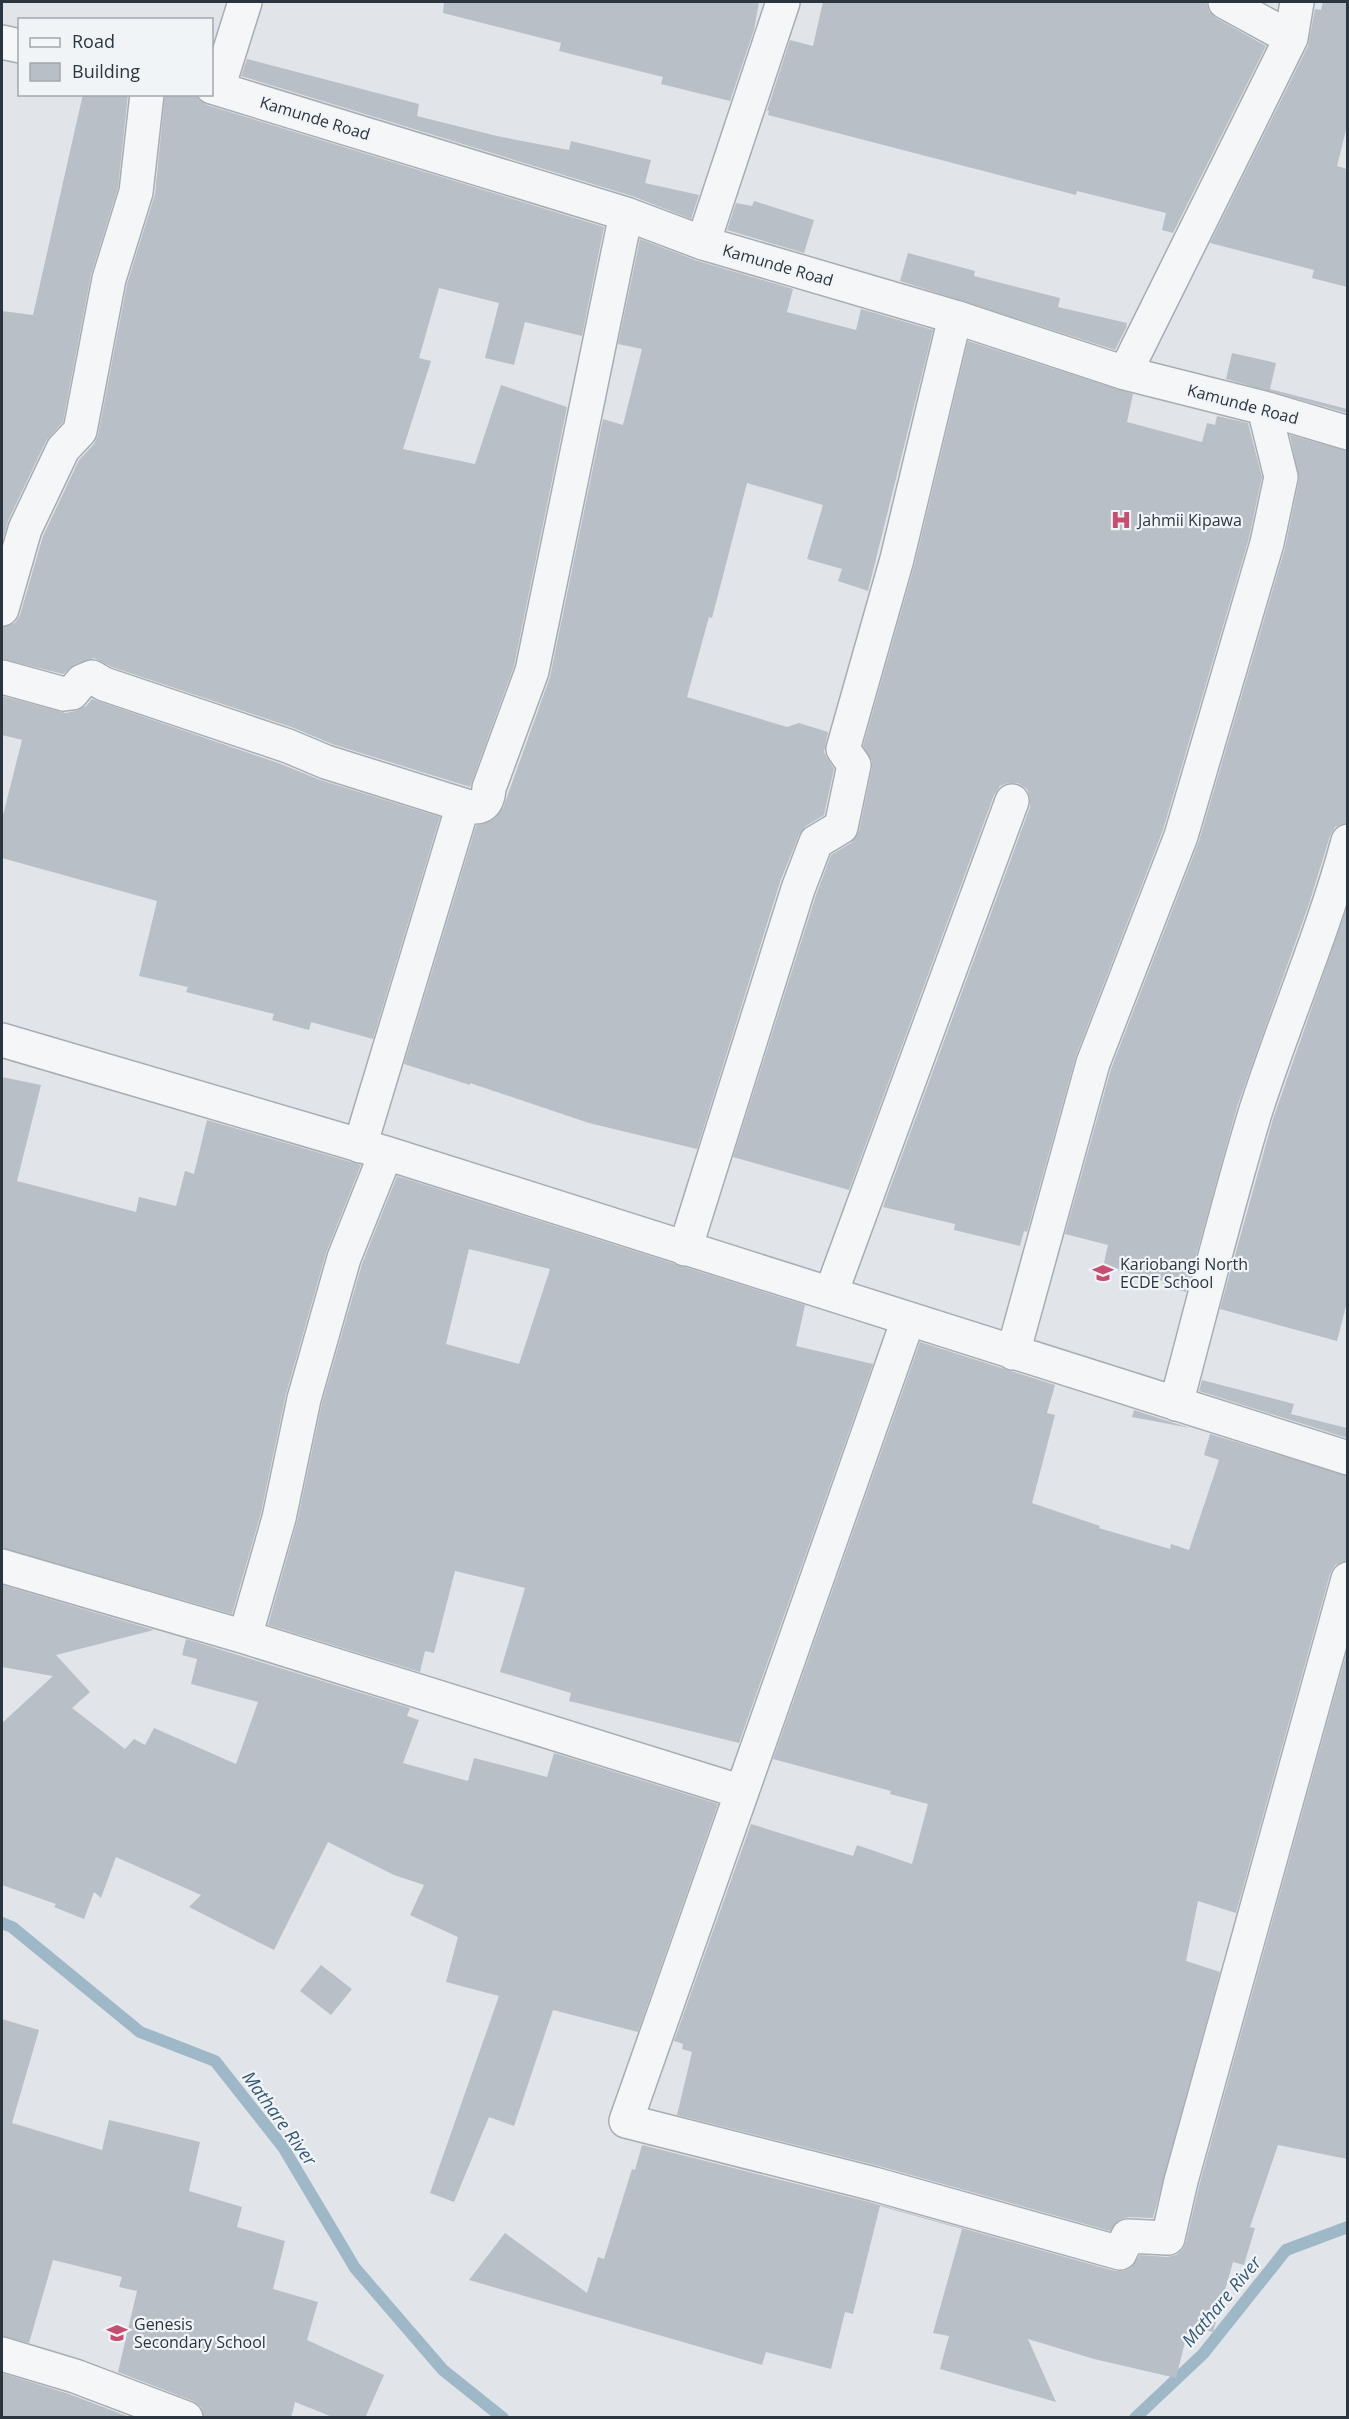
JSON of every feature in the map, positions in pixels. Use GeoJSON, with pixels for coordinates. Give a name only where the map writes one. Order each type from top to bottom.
{"type":"FeatureCollection","features":[{"type":"Feature","properties":{"kind":"street"},"geometry":{"type":"LineString","coordinates":[[214,87],[245,2]]}},
{"type":"Feature","properties":{"kind":"street"},"geometry":{"type":"LineString","coordinates":[[703,243],[783,2]]}},
{"type":"Feature","properties":{"kind":"street"},"geometry":{"type":"LineString","coordinates":[[1225,2],[1291,38]]}},
{"type":"Feature","properties":{"kind":"street"},"geometry":{"type":"LineString","coordinates":[[1125,373],[1291,38],[1296,2]]}},
{"type":"Feature","properties":{"kind":"street"},"geometry":{"type":"LineString","coordinates":[[2,42],[18,46]]}},
{"type":"Feature","properties":{"kind":"street","name":"Kamunde Road"},"geometry":{"type":"LineString","coordinates":[[214,87],[626,214],[703,243],[955,317],[1125,373],[1264,408],[1347,433]]}},
{"type":"Feature","properties":{"kind":"street"},"geometry":{"type":"LineString","coordinates":[[2,609],[26,529],[63,449],[80,431],[106,287],[136,192],[147,96]]}},
{"type":"Feature","properties":{"kind":"street"},"geometry":{"type":"LineString","coordinates":[[2,677],[64,694],[72,693],[82,681],[92,677],[104,684],[288,746],[326,762],[474,808],[484,805],[532,671],[626,214]]}},
{"type":"Feature","properties":{"kind":"street"},"geometry":{"type":"LineString","coordinates":[[686,1249],[798,889],[816,842],[841,827],[854,765],[843,749],[897,559],[955,317]]}},
{"type":"Feature","properties":{"kind":"street"},"geometry":{"type":"LineString","coordinates":[[1013,1353],[1093,1063],[1181,836],[1267,543],[1281,477],[1264,408]]}},
{"type":"Feature","properties":{"kind":"street"},"geometry":{"type":"LineString","coordinates":[[831,1293],[1011,801]]}},
{"type":"Feature","properties":{"kind":"street"},"geometry":{"type":"LineString","coordinates":[[244,1637],[279,1518],[304,1399],[373,1150],[463,805]]}},
{"type":"Feature","properties":{"kind":"street"},"geometry":{"type":"LineString","coordinates":[[1176,1404],[1255,1115],[1336,886],[1347,842]]}},
{"type":"Feature","properties":{"kind":"street"},"geometry":{"type":"LineString","coordinates":[[2,1040],[373,1150],[1347,1458]]}},
{"type":"Feature","properties":{"kind":"street"},"geometry":{"type":"LineString","coordinates":[[908,1320],[626,2121],[874,2184],[1120,2253],[1128,2236],[1168,2238],[1181,2181],[1347,1579]]}},
{"type":"Feature","properties":{"kind":"street"},"geometry":{"type":"LineString","coordinates":[[2,1566],[244,1637],[742,1792]]}},
{"type":"Feature","properties":{"kind":"street"},"geometry":{"type":"LineString","coordinates":[[2,2354],[75,2376],[186,2418]]}},
{"type":"Feature","properties":{"kind":"building"},"geometry":{"type":"Polygon","coordinates":[[[444,2],[759,2],[754,30],[730,101],[661,84],[663,77],[559,51],[561,43],[443,13],[444,2]]]}},
{"type":"Feature","properties":{"kind":"building"},"geometry":{"type":"Polygon","coordinates":[[[823,2],[1206,2],[1209,11],[1216,18],[1266,46],[1173,233],[1162,230],[1166,213],[1077,191],[1076,195],[768,115],[769,111],[767,111],[790,40],[813,46],[823,2]]]}},
{"type":"Feature","properties":{"kind":"building"},"geometry":{"type":"Polygon","coordinates":[[[1323,2],[1347,2],[1347,126],[1337,166],[1347,169],[1347,287],[1312,278],[1314,270],[1210,243],[1308,46],[1315,9],[1321,10],[1323,2]]]}},
{"type":"Feature","properties":{"kind":"building"},"geometry":{"type":"Polygon","coordinates":[[[247,59],[419,104],[417,116],[497,136],[569,150],[571,141],[651,160],[645,183],[699,195],[691,219],[632,196],[241,76],[247,59]]]}},
{"type":"Feature","properties":{"kind":"building"},"geometry":{"type":"Polygon","coordinates":[[[83,96],[128,96],[118,188],[91,275],[63,422],[46,441],[8,521],[2,543],[2,311],[33,315],[83,96]]]}},
{"type":"Feature","properties":{"kind":"building"},"geometry":{"type":"Polygon","coordinates":[[[165,96],[196,96],[207,105],[604,227],[582,336],[525,322],[514,365],[485,358],[499,303],[439,288],[419,358],[431,361],[403,449],[475,464],[501,385],[567,407],[514,666],[470,787],[332,744],[294,728],[112,667],[94,658],[75,664],[63,674],[2,659],[2,627],[15,623],[20,615],[43,536],[79,460],[94,444],[98,435],[127,284],[155,194],[165,96]]]}},
{"type":"Feature","properties":{"kind":"building"},"geometry":{"type":"Polygon","coordinates":[[[754,201],[814,220],[804,253],[727,230],[736,203],[752,206],[754,201]]]}},
{"type":"Feature","properties":{"kind":"building"},"geometry":{"type":"Polygon","coordinates":[[[640,239],[698,261],[793,289],[787,312],[856,330],[861,309],[933,330],[868,591],[838,581],[842,569],[807,559],[823,505],[747,483],[712,618],[709,617],[687,697],[787,727],[799,723],[828,732],[824,752],[834,769],[824,815],[806,826],[799,835],[780,882],[697,1149],[589,1123],[470,1083],[470,1085],[404,1064],[476,826],[494,819],[503,808],[550,677],[603,419],[623,425],[642,349],[618,344],[640,239]]]}},
{"type":"Feature","properties":{"kind":"building"},"geometry":{"type":"Polygon","coordinates":[[[908,253],[975,271],[974,276],[1060,298],[1058,307],[1127,323],[1126,328],[1115,350],[900,281],[908,253]]]}},
{"type":"Feature","properties":{"kind":"building"},"geometry":{"type":"Polygon","coordinates":[[[968,341],[1133,394],[1127,422],[1202,442],[1207,423],[1215,425],[1217,416],[1248,423],[1262,477],[1249,538],[1163,830],[1076,1056],[1027,1232],[1024,1231],[1020,1246],[954,1230],[955,1224],[883,1207],[1030,807],[1027,789],[1018,783],[1000,786],[994,795],[849,1190],[733,1157],[816,895],[831,855],[851,843],[859,831],[872,768],[872,761],[863,746],[915,563],[968,341]]]}},
{"type":"Feature","properties":{"kind":"building"},"geometry":{"type":"Polygon","coordinates":[[[1232,353],[1276,363],[1270,389],[1347,409],[1347,413],[1226,379],[1232,353]]]}},
{"type":"Feature","properties":{"kind":"building"},"geometry":{"type":"Polygon","coordinates":[[[1290,435],[1347,451],[1347,823],[1335,827],[1330,836],[1309,904],[1237,1107],[1186,1292],[1163,1286],[1164,1281],[1103,1267],[1108,1245],[1065,1234],[1111,1069],[1199,841],[1285,548],[1299,480],[1290,435]]]}},
{"type":"Feature","properties":{"kind":"building"},"geometry":{"type":"Polygon","coordinates":[[[2,696],[66,713],[86,706],[92,699],[281,764],[320,780],[440,817],[373,1039],[311,1022],[309,1030],[272,1020],[274,1014],[186,992],[188,987],[139,976],[157,901],[2,858],[2,819],[22,740],[2,735],[2,696]]]}},
{"type":"Feature","properties":{"kind":"building"},"geometry":{"type":"Polygon","coordinates":[[[1347,907],[1347,1302],[1337,1341],[1220,1309],[1273,1119],[1347,907]]]}},
{"type":"Feature","properties":{"kind":"building"},"geometry":{"type":"Polygon","coordinates":[[[2,1077],[41,1085],[17,1181],[136,1212],[139,1197],[176,1206],[185,1171],[194,1174],[207,1120],[361,1165],[326,1253],[286,1394],[261,1513],[232,1614],[2,1548],[2,1077]]]}},
{"type":"Feature","properties":{"kind":"building"},"geometry":{"type":"Polygon","coordinates":[[[397,1176],[805,1305],[796,1346],[873,1364],[739,1743],[569,1701],[571,1693],[500,1672],[525,1588],[455,1571],[434,1653],[425,1651],[420,1672],[268,1625],[297,1522],[322,1403],[362,1264],[397,1176]],[[469,1249],[446,1344],[519,1364],[550,1269],[469,1249]]]}},
{"type":"Feature","properties":{"kind":"building"},"geometry":{"type":"Polygon","coordinates":[[[920,1342],[1055,1385],[1047,1413],[1055,1415],[1032,1503],[1100,1526],[1099,1528],[1170,1549],[1171,1544],[1189,1550],[1219,1460],[1204,1455],[1210,1434],[1347,1476],[1347,1561],[1335,1565],[1330,1574],[1236,1913],[1198,1901],[1186,1961],[1220,1972],[1153,2218],[1129,2217],[1119,2220],[1110,2231],[879,2166],[677,2115],[692,2052],[682,2049],[683,2044],[674,2041],[751,1824],[853,1856],[857,1845],[912,1864],[928,1804],[890,1794],[891,1791],[773,1759],[920,1342]]]}},
{"type":"Feature","properties":{"kind":"building"},"geometry":{"type":"Polygon","coordinates":[[[1202,1380],[1294,1404],[1291,1414],[1347,1428],[1347,1438],[1199,1391],[1202,1380]]]}},
{"type":"Feature","properties":{"kind":"building"},"geometry":{"type":"Polygon","coordinates":[[[1134,1410],[1171,1422],[1190,1428],[1132,1417],[1134,1410]]]}},
{"type":"Feature","properties":{"kind":"building"},"geometry":{"type":"Polygon","coordinates":[[[2,1585],[154,1630],[56,1655],[90,1692],[72,1708],[125,1749],[134,1739],[145,1745],[154,1728],[236,1764],[258,1702],[191,1684],[197,1659],[182,1655],[186,1639],[410,1708],[407,1716],[419,1720],[403,1763],[468,1781],[474,1758],[547,1777],[554,1753],[718,1804],[638,2032],[553,2010],[514,2126],[489,2117],[454,2202],[430,2193],[499,1996],[446,1982],[458,1937],[410,1915],[424,1885],[394,1875],[328,1842],[274,1950],[189,1907],[201,1895],[116,1857],[101,1898],[94,1892],[84,1919],[54,1907],[56,1904],[2,1885],[2,1723],[53,1676],[2,1667],[2,1585]]]}},
{"type":"Feature","properties":{"kind":"building"},"geometry":{"type":"Polygon","coordinates":[[[1347,1651],[1347,2159],[1278,2145],[1250,2227],[1255,2228],[1244,2265],[1233,2262],[1213,2332],[1189,2326],[1176,2378],[1094,2359],[1028,2339],[1056,2402],[940,2369],[949,2336],[933,2333],[962,2229],[880,2206],[853,2314],[845,2312],[831,2369],[766,2352],[762,2365],[469,2280],[505,2233],[587,2293],[598,2257],[604,2259],[632,2169],[635,2170],[642,2145],[869,2202],[1115,2271],[1131,2268],[1140,2255],[1167,2257],[1176,2255],[1183,2249],[1186,2242],[1199,2186],[1347,1651]]]}},
{"type":"Feature","properties":{"kind":"building"},"geometry":{"type":"Polygon","coordinates":[[[321,1965],[352,1989],[331,2015],[300,1991],[321,1965]]]}},
{"type":"Feature","properties":{"kind":"building"},"geometry":{"type":"Polygon","coordinates":[[[2,2019],[39,2030],[12,2123],[102,2150],[109,2120],[200,2142],[189,2191],[242,2207],[237,2227],[285,2241],[273,2289],[318,2302],[307,2340],[384,2375],[365,2418],[335,2418],[295,2402],[291,2418],[204,2418],[201,2407],[193,2401],[118,2372],[137,2291],[119,2287],[122,2277],[53,2260],[29,2343],[2,2336],[2,2019]]]}},
{"type":"Feature","properties":{"kind":"building"},"geometry":{"type":"Polygon","coordinates":[[[2,2373],[69,2394],[132,2418],[2,2418],[2,2373]]]}},
{"type":"Feature","properties":{"kind":"waterway","name":"Mathare River"},"geometry":{"type":"LineString","coordinates":[[2,1923],[12,1927],[140,2032],[215,2061],[283,2147],[355,2268],[443,2370],[503,2418]]}},
{"type":"Feature","properties":{"kind":"waterway","name":"Mathare River"},"geometry":{"type":"LineString","coordinates":[[1135,2418],[1203,2354],[1286,2250],[1348,2227]]}},
{"type":"Feature","properties":{"kind":"place","name":"Jahmii Kipawa"},"geometry":{"type":"Point","coordinates":[1121,520]}},
{"type":"Feature","properties":{"kind":"place","name":"Kariobangi North ECDE School"},"geometry":{"type":"Point","coordinates":[1103,1273]}},
{"type":"Feature","properties":{"kind":"place","name":"Genesis Secondary School"},"geometry":{"type":"Point","coordinates":[117,2333]}}]}
